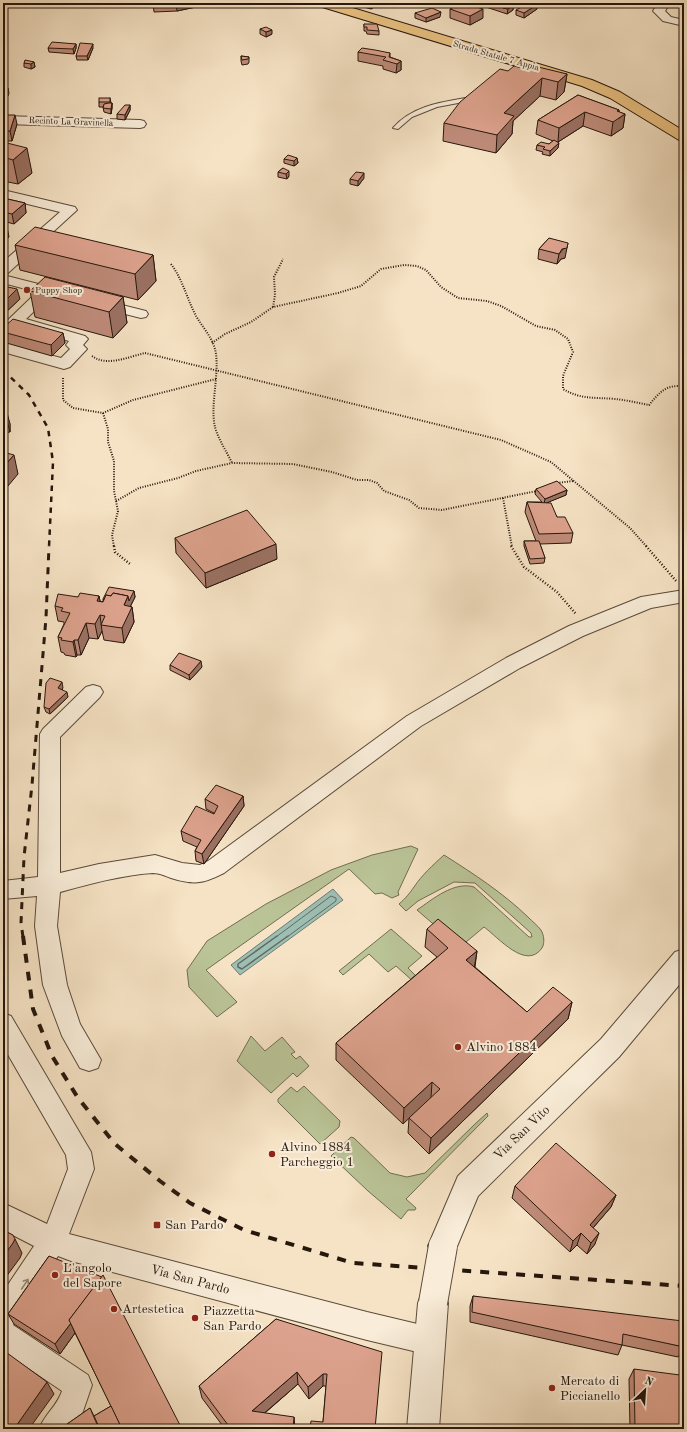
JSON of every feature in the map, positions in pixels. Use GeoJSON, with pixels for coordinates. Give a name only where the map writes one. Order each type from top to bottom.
{"type":"FeatureCollection","features":[{"type":"Feature","properties":{"kind":"main road","name":"Strada Statale 7 Appia"},"geometry":{"type":"LineString","coordinates":[[323,3],[587,83],[615,95],[684,137]]}},
{"type":"Feature","properties":{"kind":"street"},"geometry":{"type":"LineString","coordinates":[[664,3],[659,11],[668,19],[684,23]]}},
{"type":"Feature","properties":{"kind":"street","name":"Recinto La Gravinella"},"geometry":{"type":"LineString","coordinates":[[3,120],[140,124]]}},
{"type":"Feature","properties":{"kind":"street"},"geometry":{"type":"LineString","coordinates":[[3,194],[70,210],[3,270]]}},
{"type":"Feature","properties":{"kind":"street"},"geometry":{"type":"LineString","coordinates":[[3,279],[69,296]]}},
{"type":"Feature","properties":{"kind":"street"},"geometry":{"type":"LineString","coordinates":[[3,347],[64,364],[79,349],[74,345],[80,339],[13,323],[47,290]]}},
{"type":"Feature","properties":{"kind":"street"},"geometry":{"type":"LineString","coordinates":[[83,300],[141,314]]}},
{"type":"Feature","properties":{"kind":"street"},"geometry":{"type":"LineString","coordinates":[[3,890],[49,885],[99,872],[156,864],[182,872],[202,874],[216,867],[414,721],[513,663],[584,627],[648,602],[683,596]]}},
{"type":"Feature","properties":{"kind":"street"},"geometry":{"type":"LineString","coordinates":[[89,1060],[70,1028],[55,985],[46,926],[49,885],[50,734],[93,692]]}},
{"type":"Feature","properties":{"kind":"street","name":"Via San Vito"},"geometry":{"type":"LineString","coordinates":[[423,1429],[433,1303],[442,1246],[468,1186],[610,1048],[684,960]]}},
{"type":"Feature","properties":{"kind":"street"},"geometry":{"type":"LineString","coordinates":[[3,1024],[78,1152],[81,1169],[54,1241],[3,1316]]}},
{"type":"Feature","properties":{"kind":"street","name":"Via San Pardo"},"geometry":{"type":"LineString","coordinates":[[3,1216],[71,1248],[236,1292],[430,1341]]}},
{"type":"Feature","properties":{"kind":"street"},"geometry":{"type":"LineString","coordinates":[[3,1334],[78,1385],[70,1410],[53,1429]]}},
{"type":"Feature","properties":{"kind":"lane"},"geometry":{"type":"LineString","coordinates":[[396,128],[410,116],[435,105],[469,101],[476,96]]}},
{"type":"Feature","properties":{"kind":"path"},"geometry":{"type":"LineString","coordinates":[[3,5],[14,5]]}},
{"type":"Feature","properties":{"kind":"path"},"geometry":{"type":"LineString","coordinates":[[273,308],[276,295],[274,277],[283,259]]}},
{"type":"Feature","properties":{"kind":"path"},"geometry":{"type":"LineString","coordinates":[[171,264],[178,273],[196,316],[209,335],[216,352],[217,372],[214,412],[215,427],[232,463]]}},
{"type":"Feature","properties":{"kind":"path"},"geometry":{"type":"LineString","coordinates":[[212,343],[224,334],[251,322],[273,308],[338,294],[361,286],[381,269],[404,265],[417,266],[426,270],[441,287],[458,298],[487,301],[501,306],[536,326],[555,330],[568,339],[572,352],[563,376],[563,389],[572,395],[588,400],[611,399],[649,405],[661,390],[672,385],[684,387]]}},
{"type":"Feature","properties":{"kind":"path"},"geometry":{"type":"LineString","coordinates":[[77,351],[92,355],[99,361],[114,361],[145,354],[501,440],[550,462],[630,528],[676,580],[683,596]]}},
{"type":"Feature","properties":{"kind":"path"},"geometry":{"type":"LineString","coordinates":[[59,362],[64,379],[62,400],[73,408],[103,413],[133,400],[216,379]]}},
{"type":"Feature","properties":{"kind":"path"},"geometry":{"type":"LineString","coordinates":[[103,413],[108,429],[108,442],[114,461],[114,491],[118,511],[112,535],[115,552],[130,564]]}},
{"type":"Feature","properties":{"kind":"path"},"geometry":{"type":"LineString","coordinates":[[116,501],[139,488],[178,478],[196,470],[232,463],[293,464],[332,472],[357,480],[369,480],[377,483],[384,491],[409,500],[419,508],[442,510],[542,490]]}},
{"type":"Feature","properties":{"kind":"path"},"geometry":{"type":"LineString","coordinates":[[555,484],[573,481]]}},
{"type":"Feature","properties":{"kind":"path"},"geometry":{"type":"LineString","coordinates":[[503,498],[511,546],[524,567],[557,592],[575,611],[584,627]]}},
{"type":"Feature","properties":{"kind":"green space"},"geometry":{"type":"Polygon","coordinates":[[[411,846],[418,849],[398,892],[399,895],[392,898],[382,893],[375,894],[349,869],[206,970],[237,1002],[217,1017],[189,987],[187,970],[207,941],[266,904],[331,870],[372,855],[411,846]]]}},
{"type":"Feature","properties":{"kind":"green space"},"geometry":{"type":"Polygon","coordinates":[[[444,855],[498,892],[535,924],[543,934],[544,941],[542,948],[535,954],[528,956],[520,954],[504,944],[484,927],[460,947],[417,910],[437,896],[451,889],[466,886],[474,887],[529,937],[532,937],[531,933],[475,883],[454,882],[418,901],[406,911],[399,904],[424,874],[444,855]]]}},
{"type":"Feature","properties":{"kind":"green space"},"geometry":{"type":"Polygon","coordinates":[[[391,929],[422,956],[408,968],[418,978],[414,982],[396,966],[388,972],[369,954],[343,975],[339,971],[391,929]]]}},
{"type":"Feature","properties":{"kind":"green space"},"geometry":{"type":"Polygon","coordinates":[[[251,1036],[265,1051],[282,1037],[295,1052],[291,1054],[296,1059],[300,1056],[309,1066],[297,1077],[293,1073],[271,1093],[237,1061],[251,1036]]]}},
{"type":"Feature","properties":{"kind":"green space"},"geometry":{"type":"Polygon","coordinates":[[[304,1086],[340,1121],[339,1127],[320,1144],[278,1102],[278,1099],[291,1087],[297,1092],[304,1086]]]}},
{"type":"Feature","properties":{"kind":"green space"},"geometry":{"type":"Polygon","coordinates":[[[487,1113],[488,1116],[406,1199],[416,1208],[415,1210],[408,1210],[401,1219],[368,1191],[331,1156],[351,1137],[354,1138],[390,1173],[407,1177],[425,1173],[487,1113]]]}},
{"type":"Feature","properties":{"kind":"water"},"geometry":{"type":"Polygon","coordinates":[[[333,889],[343,900],[240,975],[231,965],[333,889]]]}},
{"type":"Feature","properties":{"kind":"building"},"geometry":{"type":"Polygon","coordinates":[[[462,3],[483,9],[470,16],[450,9],[462,3]]]}},
{"type":"Feature","properties":{"kind":"building"},"geometry":{"type":"Polygon","coordinates":[[[529,3],[538,4],[524,13],[516,10],[529,3]]]}},
{"type":"Feature","properties":{"kind":"building"},"geometry":{"type":"Polygon","coordinates":[[[508,4],[513,6],[508,9],[503,8],[508,4]]]}},
{"type":"Feature","properties":{"kind":"building"},"geometry":{"type":"Polygon","coordinates":[[[432,8],[441,12],[426,18],[415,13],[432,8]]]}},
{"type":"Feature","properties":{"kind":"building"},"geometry":{"type":"Polygon","coordinates":[[[364,24],[377,24],[379,31],[367,30],[367,27],[364,27],[364,24]]]}},
{"type":"Feature","properties":{"kind":"building"},"geometry":{"type":"Polygon","coordinates":[[[266,27],[272,30],[266,32],[260,29],[266,27]]]}},
{"type":"Feature","properties":{"kind":"building"},"geometry":{"type":"Polygon","coordinates":[[[52,42],[76,44],[73,49],[48,48],[52,42]]]}},
{"type":"Feature","properties":{"kind":"building"},"geometry":{"type":"Polygon","coordinates":[[[80,43],[93,44],[87,56],[76,56],[80,43]]]}},
{"type":"Feature","properties":{"kind":"building"},"geometry":{"type":"Polygon","coordinates":[[[362,48],[390,53],[389,57],[401,61],[397,64],[383,60],[386,57],[358,52],[362,48]]]}},
{"type":"Feature","properties":{"kind":"building"},"geometry":{"type":"Polygon","coordinates":[[[241,56],[249,57],[248,59],[242,60],[241,56]]]}},
{"type":"Feature","properties":{"kind":"building"},"geometry":{"type":"Polygon","coordinates":[[[25,60],[34,62],[31,64],[24,63],[25,60]]]}},
{"type":"Feature","properties":{"kind":"building"},"geometry":{"type":"Polygon","coordinates":[[[530,65],[567,74],[558,82],[542,78],[504,113],[514,116],[497,135],[444,123],[460,102],[500,69],[508,71],[514,66],[526,69],[530,65]]]}},
{"type":"Feature","properties":{"kind":"building"},"geometry":{"type":"Polygon","coordinates":[[[3,88],[8,88],[7,91],[4,91],[3,93],[3,88]]]}},
{"type":"Feature","properties":{"kind":"building"},"geometry":{"type":"Polygon","coordinates":[[[578,95],[619,110],[617,111],[625,114],[613,122],[585,112],[559,128],[538,120],[578,95]]]}},
{"type":"Feature","properties":{"kind":"building"},"geometry":{"type":"Polygon","coordinates":[[[99,98],[110,98],[110,102],[99,102],[99,98]]]}},
{"type":"Feature","properties":{"kind":"building"},"geometry":{"type":"Polygon","coordinates":[[[112,103],[111,109],[103,108],[104,104],[112,103]]]}},
{"type":"Feature","properties":{"kind":"building"},"geometry":{"type":"Polygon","coordinates":[[[125,105],[130,105],[125,115],[117,114],[125,105]]]}},
{"type":"Feature","properties":{"kind":"building"},"geometry":{"type":"Polygon","coordinates":[[[3,115],[15,115],[10,131],[3,131],[3,115]]]}},
{"type":"Feature","properties":{"kind":"building"},"geometry":{"type":"Polygon","coordinates":[[[554,140],[559,143],[550,151],[543,149],[545,147],[537,145],[541,142],[549,144],[554,140]]]}},
{"type":"Feature","properties":{"kind":"building"},"geometry":{"type":"Polygon","coordinates":[[[3,142],[27,148],[13,160],[3,157],[3,142]]]}},
{"type":"Feature","properties":{"kind":"building"},"geometry":{"type":"Polygon","coordinates":[[[288,155],[297,158],[294,161],[284,159],[288,155]]]}},
{"type":"Feature","properties":{"kind":"building"},"geometry":{"type":"Polygon","coordinates":[[[283,168],[289,171],[286,174],[278,172],[283,168]]]}},
{"type":"Feature","properties":{"kind":"building"},"geometry":{"type":"Polygon","coordinates":[[[356,172],[364,173],[358,181],[350,179],[356,172]]]}},
{"type":"Feature","properties":{"kind":"building"},"geometry":{"type":"Polygon","coordinates":[[[3,198],[25,203],[12,214],[3,212],[3,198]]]}},
{"type":"Feature","properties":{"kind":"building"},"geometry":{"type":"Polygon","coordinates":[[[3,226],[7,227],[3,232],[3,226]]]}},
{"type":"Feature","properties":{"kind":"building"},"geometry":{"type":"Polygon","coordinates":[[[35,227],[153,255],[135,274],[15,245],[35,227]]]}},
{"type":"Feature","properties":{"kind":"building"},"geometry":{"type":"Polygon","coordinates":[[[549,238],[568,243],[567,248],[562,249],[559,254],[539,249],[549,238]]]}},
{"type":"Feature","properties":{"kind":"building"},"geometry":{"type":"Polygon","coordinates":[[[45,277],[123,297],[109,312],[30,291],[45,277]]]}},
{"type":"Feature","properties":{"kind":"building"},"geometry":{"type":"Polygon","coordinates":[[[3,286],[17,289],[4,302],[3,301],[3,286]]]}},
{"type":"Feature","properties":{"kind":"building"},"geometry":{"type":"Polygon","coordinates":[[[13,319],[63,333],[51,345],[3,332],[3,328],[13,319]]]}},
{"type":"Feature","properties":{"kind":"building"},"geometry":{"type":"Polygon","coordinates":[[[3,405],[5,405],[5,413],[3,413],[3,405]]]}},
{"type":"Feature","properties":{"kind":"building"},"geometry":{"type":"Polygon","coordinates":[[[3,452],[14,455],[3,467],[3,452]]]}},
{"type":"Feature","properties":{"kind":"building"},"geometry":{"type":"Polygon","coordinates":[[[557,481],[567,490],[545,499],[536,489],[557,481]]]}},
{"type":"Feature","properties":{"kind":"building"},"geometry":{"type":"Polygon","coordinates":[[[527,502],[551,503],[557,517],[565,517],[573,533],[539,534],[527,502]]]}},
{"type":"Feature","properties":{"kind":"building"},"geometry":{"type":"Polygon","coordinates":[[[247,510],[276,544],[205,573],[175,538],[247,510]]]}},
{"type":"Feature","properties":{"kind":"building"},"geometry":{"type":"Polygon","coordinates":[[[524,541],[539,541],[545,558],[530,559],[524,541]]]}},
{"type":"Feature","properties":{"kind":"building"},"geometry":{"type":"Polygon","coordinates":[[[109,587],[134,591],[129,601],[128,596],[113,593],[111,596],[106,595],[104,600],[103,599],[109,587]]]}},
{"type":"Feature","properties":{"kind":"building"},"geometry":{"type":"Polygon","coordinates":[[[80,593],[99,596],[97,601],[103,602],[106,595],[111,596],[113,593],[128,596],[124,605],[132,607],[122,628],[101,625],[105,616],[100,615],[95,624],[86,623],[78,640],[74,640],[73,642],[61,640],[62,638],[58,637],[70,613],[61,611],[63,608],[55,606],[58,594],[78,597],[80,593]]]}},
{"type":"Feature","properties":{"kind":"building"},"geometry":{"type":"Polygon","coordinates":[[[179,653],[201,661],[189,675],[170,665],[179,653]]]}},
{"type":"Feature","properties":{"kind":"building"},"geometry":{"type":"Polygon","coordinates":[[[50,678],[62,682],[58,688],[67,692],[49,709],[44,707],[46,683],[50,678]]]}},
{"type":"Feature","properties":{"kind":"building"},"geometry":{"type":"Polygon","coordinates":[[[216,785],[243,796],[202,854],[195,851],[201,840],[181,831],[196,806],[214,814],[218,806],[205,799],[216,785]]]}},
{"type":"Feature","properties":{"kind":"building"},"geometry":{"type":"Polygon","coordinates":[[[438,919],[477,951],[466,960],[527,1012],[553,987],[572,1002],[431,1138],[409,1118],[440,1089],[432,1082],[404,1108],[336,1043],[448,948],[427,929],[438,919]]]}},
{"type":"Feature","properties":{"kind":"building"},"geometry":{"type":"Polygon","coordinates":[[[556,1143],[616,1195],[590,1225],[599,1233],[591,1243],[581,1233],[573,1241],[515,1186],[556,1143]]]}},
{"type":"Feature","properties":{"kind":"building"},"geometry":{"type":"Polygon","coordinates":[[[3,1230],[13,1235],[15,1239],[3,1257],[3,1230]]]}},
{"type":"Feature","properties":{"kind":"building"},"geometry":{"type":"Polygon","coordinates":[[[49,1256],[102,1277],[69,1320],[71,1323],[55,1344],[8,1314],[49,1256]]]}},
{"type":"Feature","properties":{"kind":"building"},"geometry":{"type":"Polygon","coordinates":[[[103,1275],[182,1429],[122,1429],[69,1320],[103,1275]]]}},
{"type":"Feature","properties":{"kind":"building"},"geometry":{"type":"Polygon","coordinates":[[[473,1296],[683,1321],[684,1347],[623,1334],[622,1345],[472,1312],[473,1296]]]}},
{"type":"Feature","properties":{"kind":"building"},"geometry":{"type":"Polygon","coordinates":[[[276,1319],[382,1352],[375,1429],[310,1429],[311,1421],[323,1422],[327,1374],[323,1374],[308,1387],[297,1372],[252,1411],[294,1417],[293,1429],[231,1429],[199,1386],[276,1319]]]}},
{"type":"Feature","properties":{"kind":"building"},"geometry":{"type":"Polygon","coordinates":[[[3,1350],[47,1382],[14,1429],[3,1429],[3,1350]]]}},
{"type":"Feature","properties":{"kind":"building"},"geometry":{"type":"Polygon","coordinates":[[[634,1369],[680,1375],[682,1429],[635,1429],[634,1369]]]}},
{"type":"Feature","properties":{"kind":"building"},"geometry":{"type":"Polygon","coordinates":[[[111,1406],[122,1429],[100,1429],[94,1416],[111,1406]]]}},
{"type":"Feature","properties":{"kind":"building"},"geometry":{"type":"Polygon","coordinates":[[[90,1408],[99,1429],[60,1429],[90,1408]]]}},
{"type":"Feature","properties":{"kind":"railway"},"geometry":{"type":"LineString","coordinates":[[3,370],[29,395],[48,428],[53,462],[49,547]]}},
{"type":"Feature","properties":{"kind":"railway"},"geometry":{"type":"LineString","coordinates":[[23,937],[21,923],[24,857],[32,785],[46,618],[49,546]]}},
{"type":"Feature","properties":{"kind":"railway"},"geometry":{"type":"LineString","coordinates":[[23,936],[33,1009],[52,1056],[78,1098],[115,1144],[160,1181],[190,1203],[244,1230],[353,1263],[684,1286]]}},
{"type":"Feature","properties":{"kind":"place","name":"Puppy Shop"},"geometry":{"type":"Point","coordinates":[27,290]}},
{"type":"Feature","properties":{"kind":"place","name":"Alvino 1884"},"geometry":{"type":"Point","coordinates":[458,1047]}},
{"type":"Feature","properties":{"kind":"place","name":"Alvino 1884 Parcheggio 1"},"geometry":{"type":"Point","coordinates":[272,1154]}},
{"type":"Feature","properties":{"kind":"place","name":"San Pardo"},"geometry":{"type":"Point","coordinates":[157,1225]}},
{"type":"Feature","properties":{"kind":"place","name":"L'angolo del Sapore"},"geometry":{"type":"Point","coordinates":[55,1275]}},
{"type":"Feature","properties":{"kind":"place","name":"Artestetica"},"geometry":{"type":"Point","coordinates":[114,1309]}},
{"type":"Feature","properties":{"kind":"place","name":"Piazzetta San Pardo"},"geometry":{"type":"Point","coordinates":[195,1318]}},
{"type":"Feature","properties":{"kind":"place","name":"Mercato di Piccianello"},"geometry":{"type":"Point","coordinates":[552,1388]}}]}
